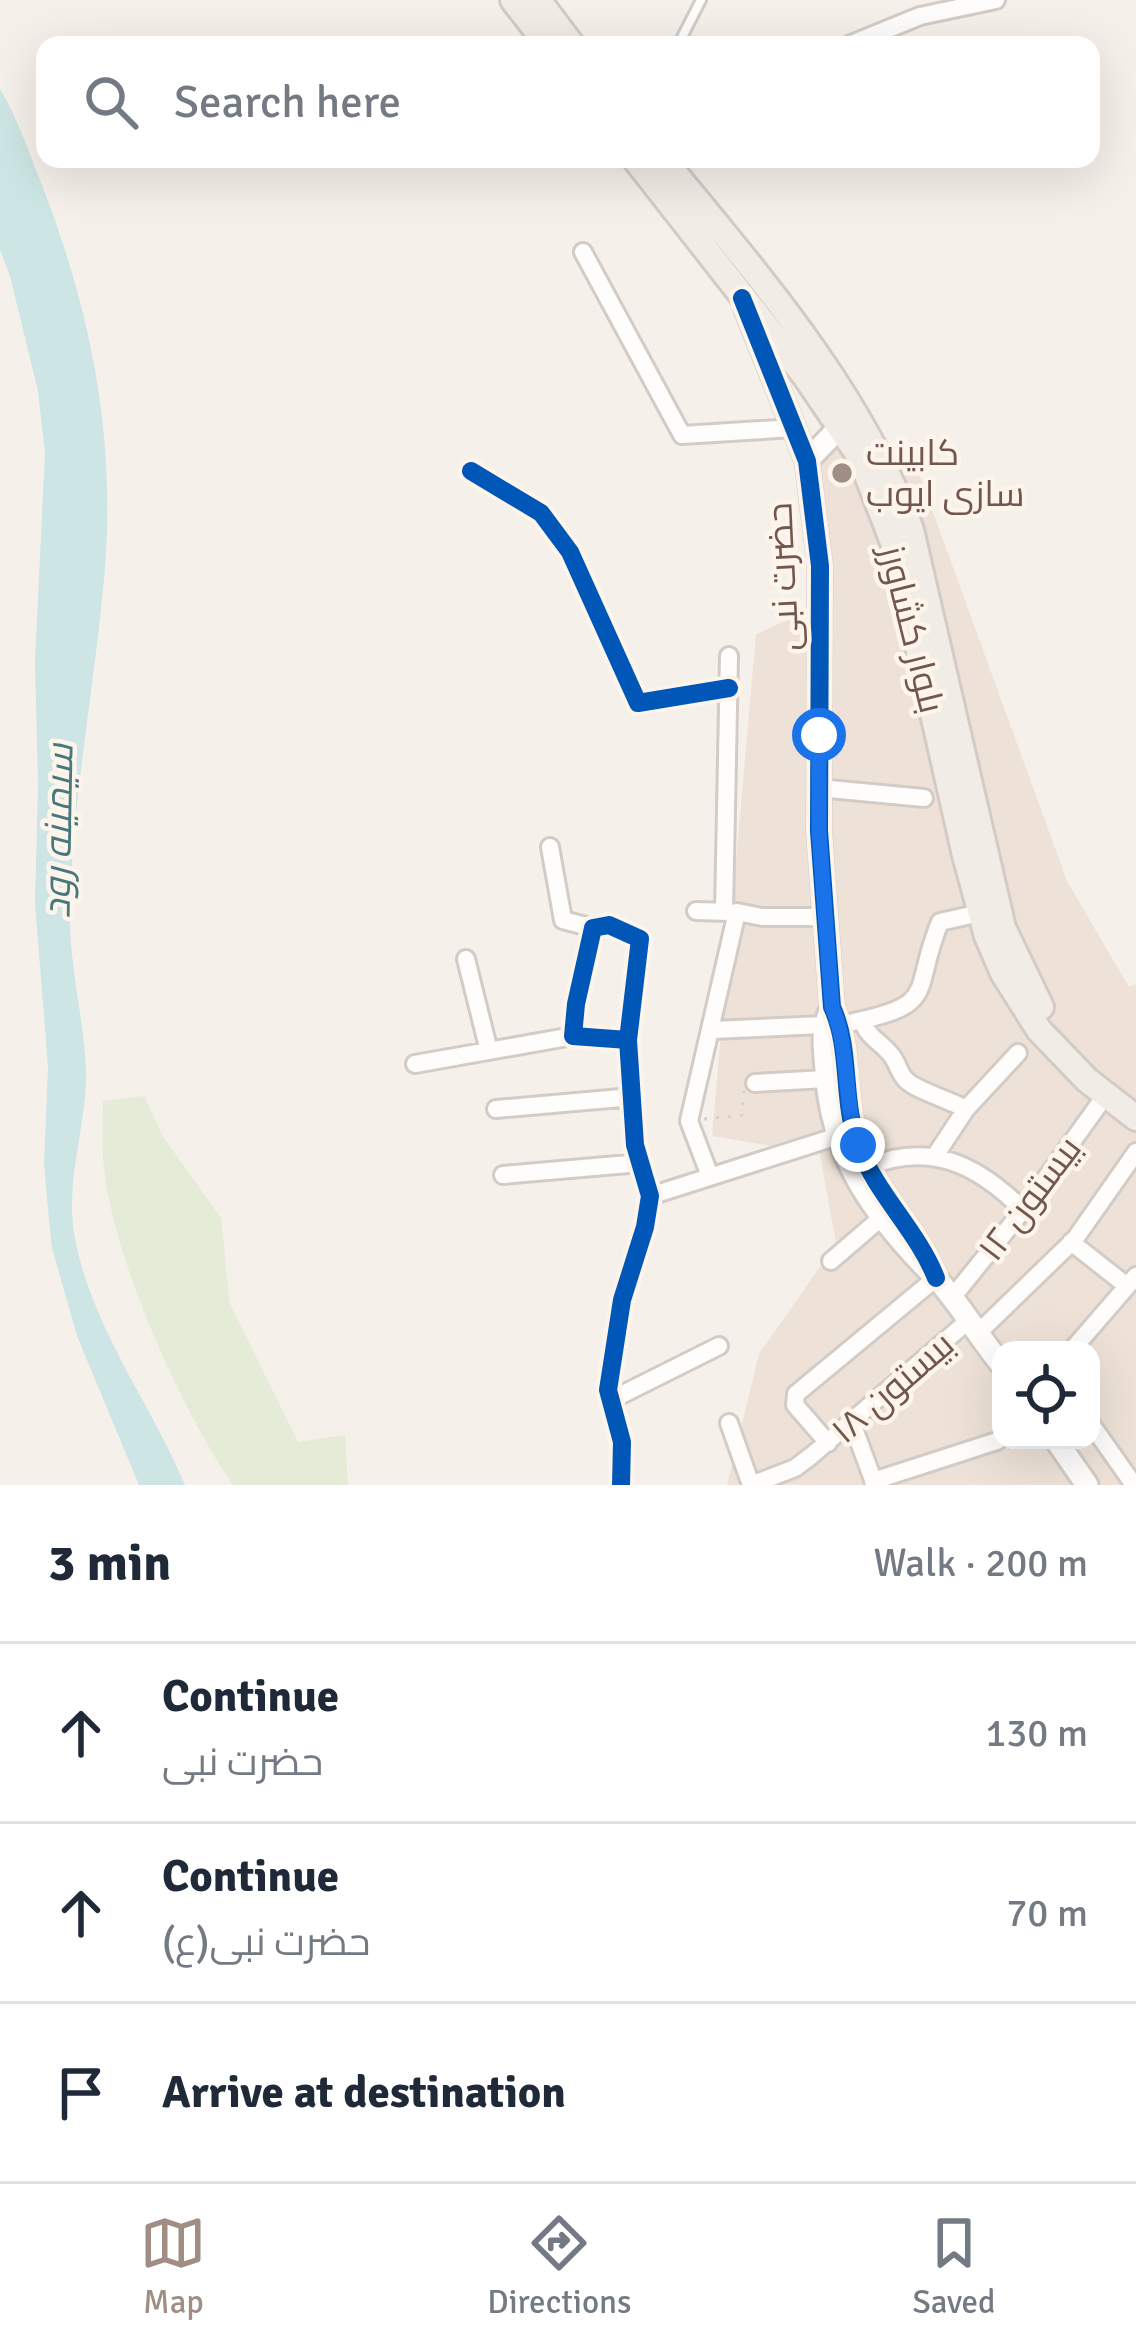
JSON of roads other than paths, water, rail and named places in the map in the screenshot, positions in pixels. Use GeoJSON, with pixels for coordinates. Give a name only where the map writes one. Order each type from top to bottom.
{"type":"FeatureCollection","features":[{"type":"Feature","properties":{"kind":"main road"},"geometry":{"type":"LineString","coordinates":[[513,0],[541,36]]}},
{"type":"Feature","properties":{"kind":"main road"},"geometry":{"type":"LineString","coordinates":[[538,0],[565,36]]}},
{"type":"Feature","properties":{"kind":"main road","name":"بلوار کشاورز"},"geometry":{"type":"LineString","coordinates":[[642,168],[841,426],[878,497],[896,550],[975,854],[1003,928],[1042,1009],[1092,1067],[1136,1100]]}},
{"type":"Feature","properties":{"kind":"main road","name":"بلوار کشاورز"},"geometry":{"type":"LineString","coordinates":[[673,168],[833,379],[892,479],[910,530],[975,854],[980,913],[1027,1014],[1056,1051],[1136,1118]]}},
{"type":"Feature","properties":{"kind":"street"},"geometry":{"type":"LineString","coordinates":[[871,36],[920,16],[996,0]]}},
{"type":"Feature","properties":{"kind":"street"},"geometry":{"type":"LineString","coordinates":[[583,252],[682,435],[794,428]]}},
{"type":"Feature","properties":{"kind":"street","name":"حضرت نبی"},"geometry":{"type":"LineString","coordinates":[[742,298],[807,461],[820,566],[824,917],[839,1019]]}},
{"type":"Feature","properties":{"kind":"street"},"geometry":{"type":"LineString","coordinates":[[807,461],[841,426]]}},
{"type":"Feature","properties":{"kind":"street"},"geometry":{"type":"LineString","coordinates":[[471,471],[541,513],[570,552],[638,704],[729,688]]}},
{"type":"Feature","properties":{"kind":"street"},"geometry":{"type":"LineString","coordinates":[[710,1176],[689,1121],[712,1030],[730,912],[730,656]]}},
{"type":"Feature","properties":{"kind":"street"},"geometry":{"type":"LineString","coordinates":[[819,788],[924,798]]}},
{"type":"Feature","properties":{"kind":"street"},"geometry":{"type":"LineString","coordinates":[[550,847],[563,920],[593,928],[609,925],[640,939],[628,1040],[634,1145],[650,1196],[622,1300],[608,1390],[622,1442],[621,1485]]}},
{"type":"Feature","properties":{"kind":"street"},"geometry":{"type":"LineString","coordinates":[[696,910],[824,917]]}},
{"type":"Feature","properties":{"kind":"street"},"geometry":{"type":"LineString","coordinates":[[712,1030],[892,1014],[912,1003],[920,990],[940,922],[980,913]]}},
{"type":"Feature","properties":{"kind":"street"},"geometry":{"type":"LineString","coordinates":[[573,1036],[593,928]]}},
{"type":"Feature","properties":{"kind":"street"},"geometry":{"type":"LineString","coordinates":[[466,959],[489,1051]]}},
{"type":"Feature","properties":{"kind":"street"},"geometry":{"type":"LineString","coordinates":[[839,1019],[826,1079],[838,1136],[853,1176],[881,1218],[936,1278],[992,1353]]}},
{"type":"Feature","properties":{"kind":"street"},"geometry":{"type":"LineString","coordinates":[[839,1019],[891,1054],[912,1086],[938,1093],[966,1109]]}},
{"type":"Feature","properties":{"kind":"street"},"geometry":{"type":"LineString","coordinates":[[839,1019],[845,1095],[867,1167],[925,1250],[936,1278]]}},
{"type":"Feature","properties":{"kind":"street"},"geometry":{"type":"LineString","coordinates":[[415,1064],[573,1036],[628,1040]]}},
{"type":"Feature","properties":{"kind":"street"},"geometry":{"type":"LineString","coordinates":[[935,1156],[966,1109],[1018,1053]]}},
{"type":"Feature","properties":{"kind":"street"},"geometry":{"type":"LineString","coordinates":[[755,1083],[826,1079]]}},
{"type":"Feature","properties":{"kind":"street","name":"بیستون ۱۲"},"geometry":{"type":"LineString","coordinates":[[951,1299],[1105,1096]]}},
{"type":"Feature","properties":{"kind":"street"},"geometry":{"type":"LineString","coordinates":[[496,1108],[632,1097]]}},
{"type":"Feature","properties":{"kind":"street"},"geometry":{"type":"LineString","coordinates":[[650,1196],[838,1136]]}},
{"type":"Feature","properties":{"kind":"street","name":"بیستون ۱۸"},"geometry":{"type":"LineString","coordinates":[[751,1485],[795,1468],[972,1328],[1071,1242],[1136,1152]]}},
{"type":"Feature","properties":{"kind":"street"},"geometry":{"type":"LineString","coordinates":[[867,1167],[896,1155],[935,1156],[1000,1187],[1023,1210]]}},
{"type":"Feature","properties":{"kind":"street"},"geometry":{"type":"LineString","coordinates":[[502,1175],[640,1163]]}},
{"type":"Feature","properties":{"kind":"street"},"geometry":{"type":"LineString","coordinates":[[831,1261],[881,1218]]}},
{"type":"Feature","properties":{"kind":"street"},"geometry":{"type":"LineString","coordinates":[[1071,1242],[1132,1281],[1080,1341]]}},
{"type":"Feature","properties":{"kind":"street"},"geometry":{"type":"LineString","coordinates":[[828,1443],[795,1405],[796,1394],[936,1278]]}},
{"type":"Feature","properties":{"kind":"street"},"geometry":{"type":"LineString","coordinates":[[611,1400],[719,1346]]}},
{"type":"Feature","properties":{"kind":"street"},"geometry":{"type":"LineString","coordinates":[[729,1423],[751,1485]]}},
{"type":"Feature","properties":{"kind":"street"},"geometry":{"type":"LineString","coordinates":[[852,1423],[874,1483],[992,1443]]}},
{"type":"Feature","properties":{"kind":"street"},"geometry":{"type":"LineString","coordinates":[[1100,1437],[1134,1485]]}},
{"type":"Feature","properties":{"kind":"street"},"geometry":{"type":"LineString","coordinates":[[1062,1449],[1087,1485]]}},
{"type":"Feature","properties":{"kind":"lane"},"geometry":{"type":"LineString","coordinates":[[683,36],[701,0]]}},
{"type":"Feature","properties":{"kind":"water","name":"سیمینه رود"},"geometry":{"type":"Polygon","coordinates":[[[0,89],[27,145],[73,278],[96,375],[107,475],[104,579],[72,871],[70,933],[86,1075],[72,1217],[94,1303],[185,1485],[139,1485],[77,1336],[52,1248],[44,1164],[48,1066],[35,904],[35,660],[45,453],[38,391],[0,250],[0,89]]]}},
{"type":"Feature","properties":{"kind":"place","name":"کابینت سازی ایوب"},"geometry":{"type":"Point","coordinates":[842,473]}}]}
